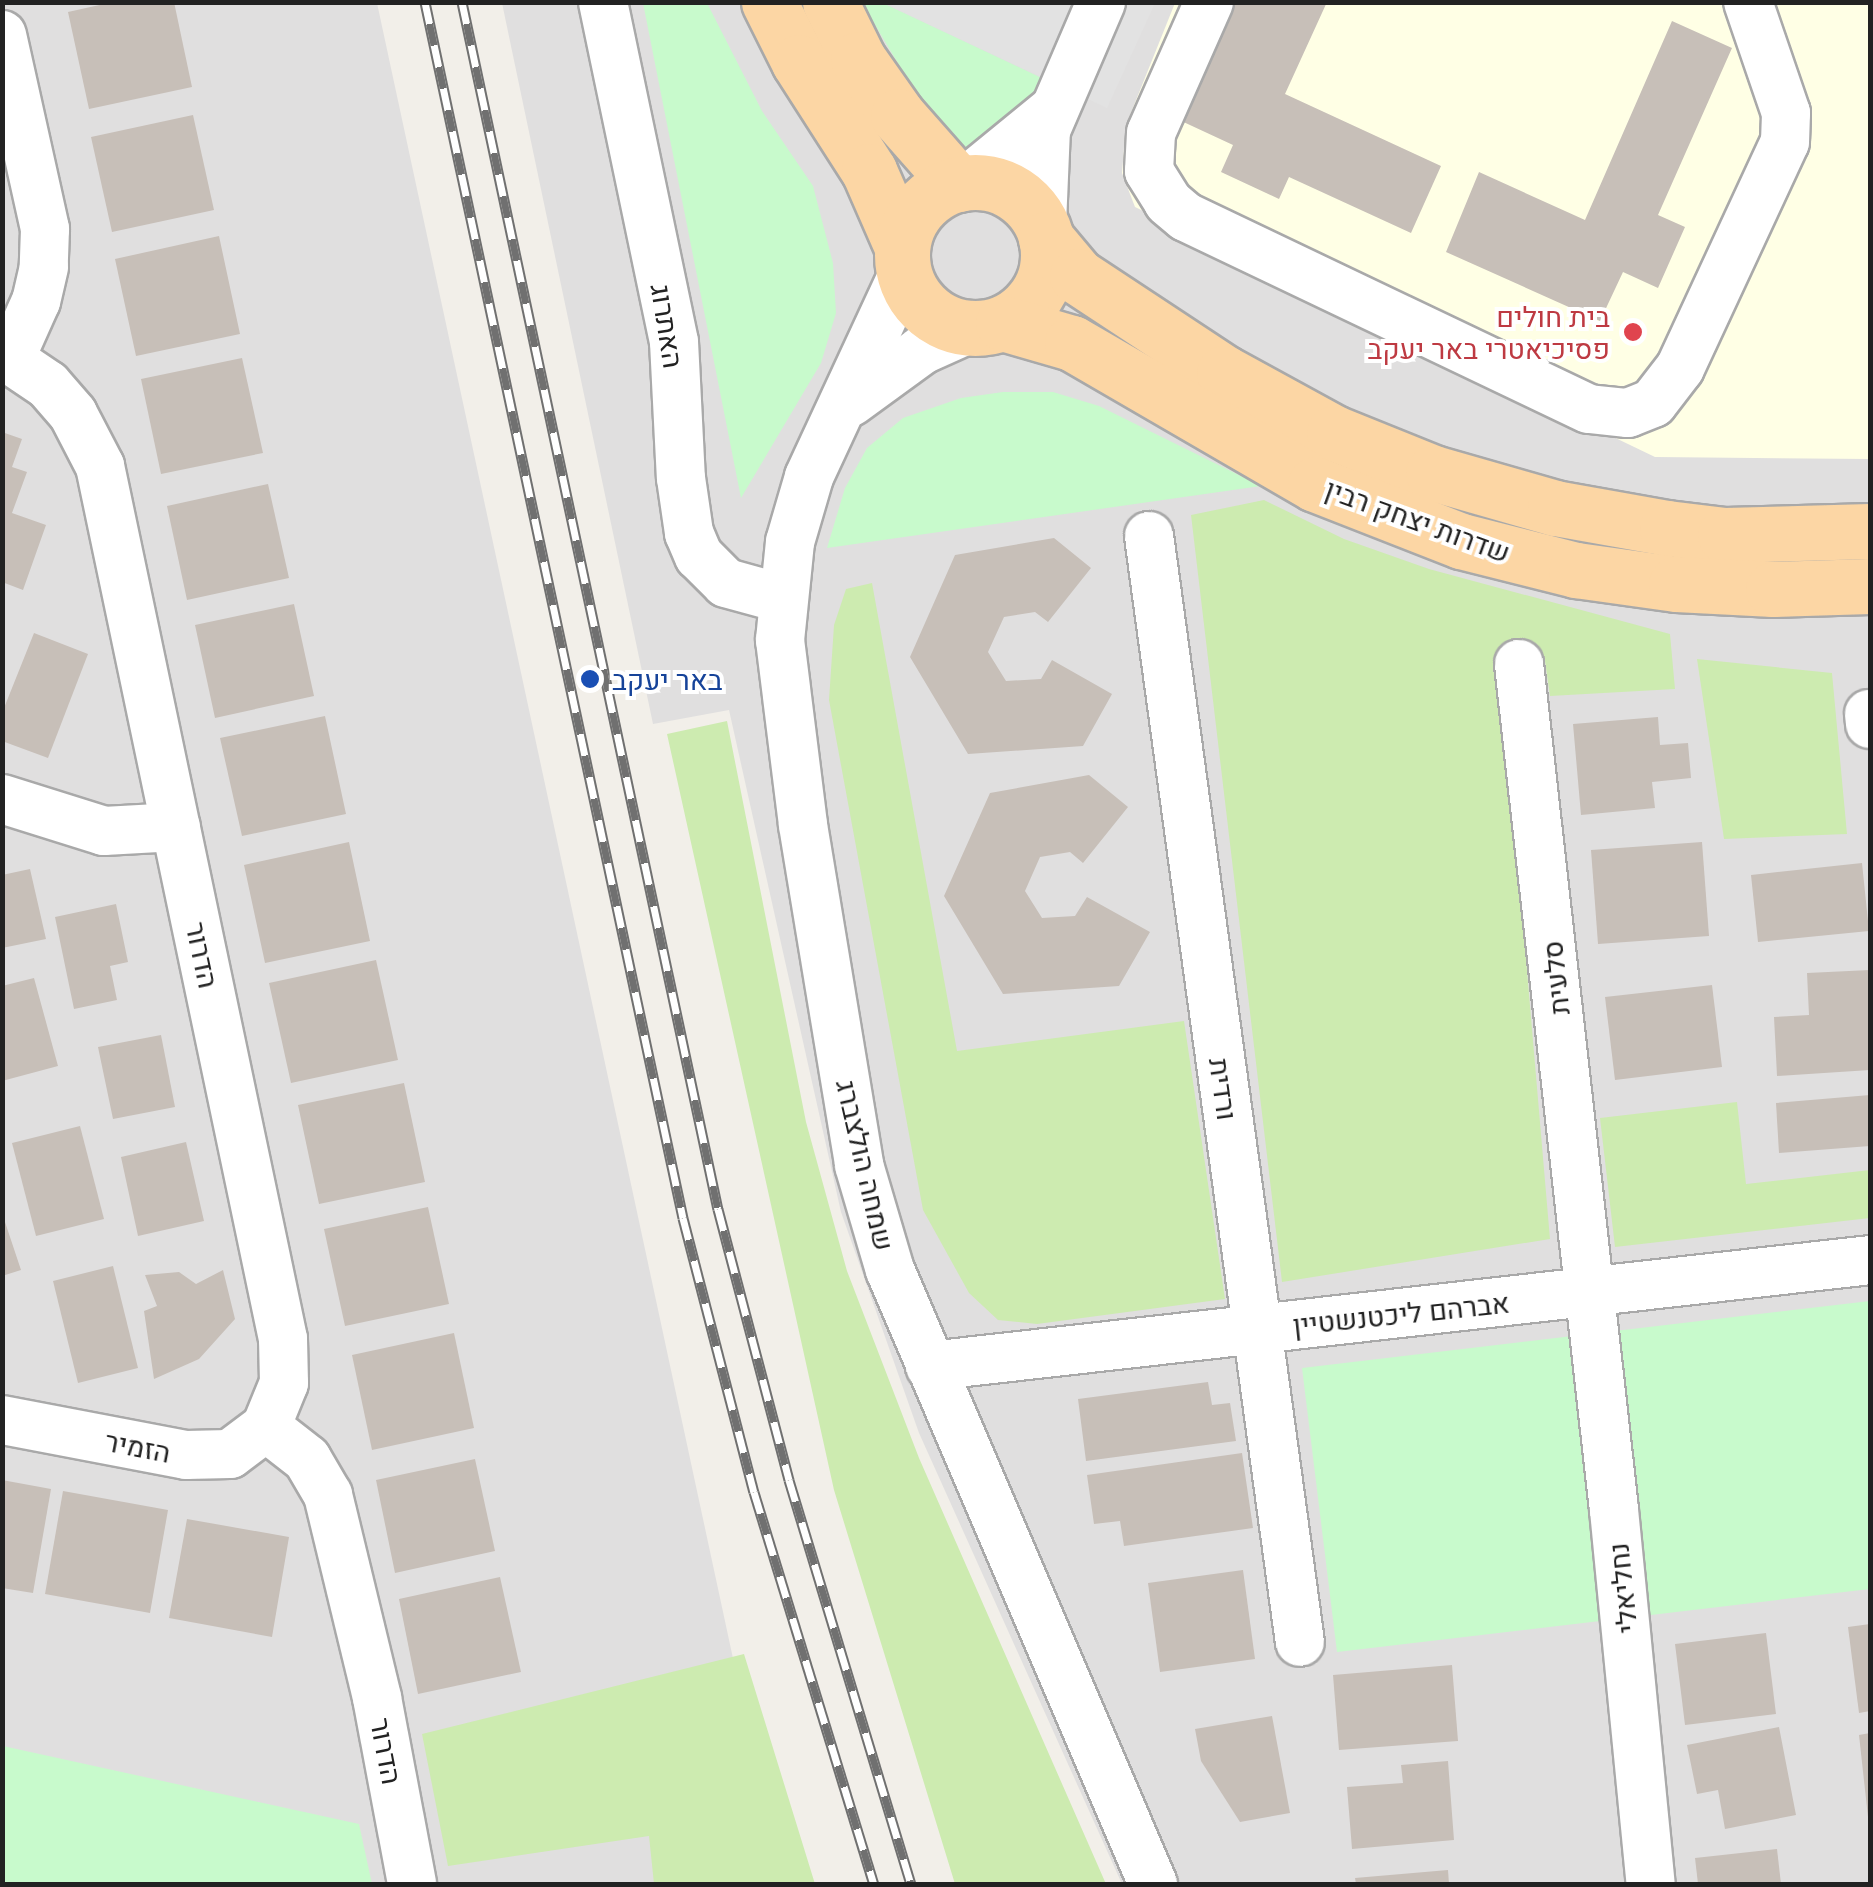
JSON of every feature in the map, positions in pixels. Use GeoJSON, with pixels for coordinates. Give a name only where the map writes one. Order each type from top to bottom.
{"type":"FeatureCollection","features":[{"type":"Feature","properties":{"kind":"main road"},"geometry":{"type":"LineString","coordinates":[[769,2],[799,62],[870,171],[914,296],[931,314],[987,326],[1024,310],[1039,292],[1048,270],[1044,231],[1010,190],[962,183],[924,202],[909,223],[902,260]]}},
{"type":"Feature","properties":{"kind":"main road"},"geometry":{"type":"LineString","coordinates":[[830,2],[858,59],[898,116],[962,183]]}},
{"type":"Feature","properties":{"kind":"main road","name":"שדרות יצחק רבין"},"geometry":{"type":"LineString","coordinates":[[1044,231],[1078,276],[1224,374],[1334,433],[1433,473],[1517,499],[1667,528],[1725,535],[1870,531]]}},
{"type":"Feature","properties":{"kind":"main road","name":"שדרות יצחק רבין"},"geometry":{"type":"LineString","coordinates":[[987,326],[1072,344],[1315,484],[1461,540],[1576,570],[1676,584],[1773,589],[1870,586]]}},
{"type":"Feature","properties":{"kind":"street","name":"האתרוג"},"geometry":{"type":"LineString","coordinates":[[603,2],[674,342],[688,533],[699,556],[726,583],[781,598]]}},
{"type":"Feature","properties":{"kind":"street"},"geometry":{"type":"LineString","coordinates":[[1044,231],[1042,154],[1052,110],[1101,2]]}},
{"type":"Feature","properties":{"kind":"street"},"geometry":{"type":"LineString","coordinates":[[1209,2],[1151,133],[1150,171],[1168,202],[1186,217],[1589,409],[1628,413],[1653,403],[1680,368],[1785,142],[1786,113],[1748,2]]}},
{"type":"Feature","properties":{"kind":"street","name":"הדרור"},"geometry":{"type":"LineString","coordinates":[[2,35],[45,228],[44,267],[36,302],[7,356],[48,385],[72,414],[100,466],[283,1339],[284,1383],[266,1427],[307,1459],[328,1496],[377,1698],[412,1884]]}},
{"type":"Feature","properties":{"kind":"street"},"geometry":{"type":"LineString","coordinates":[[962,183],[1052,110]]}},
{"type":"Feature","properties":{"kind":"street","name":"שמחה הולצברג"},"geometry":{"type":"LineString","coordinates":[[902,260],[844,407],[796,513],[781,598],[780,640],[803,825],[859,1165],[890,1270],[1154,1884]]}},
{"type":"Feature","properties":{"kind":"street","name":"שמחה הולצברג"},"geometry":{"type":"LineString","coordinates":[[844,407],[922,350],[987,326]]}},
{"type":"Feature","properties":{"kind":"street","name":"ורדית"},"geometry":{"type":"LineString","coordinates":[[1149,536],[1300,1642]]}},
{"type":"Feature","properties":{"kind":"street","name":"סלעית"},"geometry":{"type":"LineString","coordinates":[[1519,664],[1590,1292]]}},
{"type":"Feature","properties":{"kind":"street"},"geometry":{"type":"LineString","coordinates":[[1870,714],[1870,724]]}},
{"type":"Feature","properties":{"kind":"street"},"geometry":{"type":"LineString","coordinates":[[2,799],[62,821],[104,830],[176,827]]}},
{"type":"Feature","properties":{"kind":"street","name":"אברהם ליכטנשטיין"},"geometry":{"type":"LineString","coordinates":[[930,1366],[1870,1260]]}},
{"type":"Feature","properties":{"kind":"street","name":"נחליאלי"},"geometry":{"type":"LineString","coordinates":[[1590,1292],[1651,1884]]}},
{"type":"Feature","properties":{"kind":"street","name":"הזמיר"},"geometry":{"type":"LineString","coordinates":[[2,1420],[186,1455],[230,1454],[266,1427]]}},
{"type":"Feature","properties":{"kind":"shaded area"},"geometry":{"type":"Polygon","coordinates":[[[3,3],[377,3],[734,1663],[809,1884],[3,1884],[3,3]]]}},
{"type":"Feature","properties":{"kind":"shaded area","name":"באר יעקב"},"geometry":{"type":"Polygon","coordinates":[[[502,3],[1870,3],[1870,1884],[1122,1884],[919,1433],[841,1212],[729,710],[653,724],[502,3]]]}},
{"type":"Feature","properties":{"kind":"shaded area"},"geometry":{"type":"Polygon","coordinates":[[[883,3],[1155,3],[1107,108],[883,3]]]}},
{"type":"Feature","properties":{"kind":"shaded area","name":"בית חולים פסיכיאטרי באר יעקב"},"geometry":{"type":"Polygon","coordinates":[[[1175,3],[1870,3],[1870,459],[1655,457],[1135,207],[1122,173],[1126,125],[1175,3]]]}},
{"type":"Feature","properties":{"kind":"green space"},"geometry":{"type":"Polygon","coordinates":[[[643,3],[707,3],[762,111],[813,186],[833,263],[836,313],[821,363],[741,498],[643,3]]]}},
{"type":"Feature","properties":{"kind":"green space"},"geometry":{"type":"Polygon","coordinates":[[[862,3],[883,3],[1048,81],[1023,142],[966,166],[937,129],[862,3]]]}},
{"type":"Feature","properties":{"kind":"green space"},"geometry":{"type":"Polygon","coordinates":[[[1003,392],[1053,392],[1099,406],[1261,486],[827,548],[845,488],[867,448],[903,418],[961,398],[1003,392]]]}},
{"type":"Feature","properties":{"kind":"green space"},"geometry":{"type":"Polygon","coordinates":[[[1264,500],[1344,539],[1429,569],[1670,634],[1675,689],[1550,696],[1545,661],[1501,668],[1550,1239],[1282,1282],[1191,515],[1264,500]]]}},
{"type":"Feature","properties":{"kind":"green space"},"geometry":{"type":"Polygon","coordinates":[[[872,583],[957,1051],[1184,1021],[1225,1299],[1037,1324],[998,1320],[969,1293],[923,1210],[829,700],[834,625],[846,589],[872,583]]]}},
{"type":"Feature","properties":{"kind":"green space"},"geometry":{"type":"Polygon","coordinates":[[[1697,659],[1832,673],[1847,834],[1724,839],[1697,659]]]}},
{"type":"Feature","properties":{"kind":"green space"},"geometry":{"type":"Polygon","coordinates":[[[727,721],[806,1122],[847,1271],[919,1458],[1106,1884],[955,1884],[834,1490],[667,734],[727,721]]]}},
{"type":"Feature","properties":{"kind":"green space"},"geometry":{"type":"Polygon","coordinates":[[[1737,1102],[1746,1184],[1870,1170],[1870,1218],[1615,1247],[1600,1118],[1737,1102]]]}},
{"type":"Feature","properties":{"kind":"green space"},"geometry":{"type":"Polygon","coordinates":[[[1870,1301],[1870,1589],[1337,1652],[1302,1368],[1870,1301]]]}},
{"type":"Feature","properties":{"kind":"green space"},"geometry":{"type":"Polygon","coordinates":[[[744,1654],[815,1884],[654,1884],[649,1836],[448,1866],[422,1734],[744,1654]]]}},
{"type":"Feature","properties":{"kind":"green space"},"geometry":{"type":"Polygon","coordinates":[[[3,1746],[359,1824],[372,1884],[3,1884],[3,1746]]]}},
{"type":"Feature","properties":{"kind":"building"},"geometry":{"type":"Polygon","coordinates":[[[113,2],[174,2],[192,87],[89,109],[68,12],[113,2]]]}},
{"type":"Feature","properties":{"kind":"building"},"geometry":{"type":"Polygon","coordinates":[[[1231,2],[1327,2],[1285,94],[1441,166],[1411,233],[1289,177],[1279,199],[1221,172],[1233,145],[1177,119],[1231,2]]]}},
{"type":"Feature","properties":{"kind":"building"},"geometry":{"type":"Polygon","coordinates":[[[1672,21],[1732,48],[1658,215],[1685,227],[1658,288],[1623,272],[1600,321],[1446,252],[1479,172],[1585,220],[1672,21]]]}},
{"type":"Feature","properties":{"kind":"building"},"geometry":{"type":"Polygon","coordinates":[[[193,115],[214,210],[112,232],[91,137],[193,115]]]}},
{"type":"Feature","properties":{"kind":"building"},"geometry":{"type":"Polygon","coordinates":[[[219,236],[240,334],[136,356],[115,259],[219,236]]]}},
{"type":"Feature","properties":{"kind":"building"},"geometry":{"type":"Polygon","coordinates":[[[242,358],[263,453],[161,474],[141,379],[242,358]]]}},
{"type":"Feature","properties":{"kind":"building"},"geometry":{"type":"Polygon","coordinates":[[[2,432],[22,439],[12,467],[27,472],[12,513],[46,525],[23,590],[2,582],[2,432]]]}},
{"type":"Feature","properties":{"kind":"building"},"geometry":{"type":"Polygon","coordinates":[[[268,484],[289,578],[187,600],[167,506],[268,484]]]}},
{"type":"Feature","properties":{"kind":"building"},"geometry":{"type":"Polygon","coordinates":[[[1054,538],[1091,568],[1048,622],[1035,612],[1004,617],[988,652],[1006,681],[1041,679],[1052,660],[1112,694],[1083,746],[968,754],[910,657],[955,555],[1054,538]]]}},
{"type":"Feature","properties":{"kind":"building"},"geometry":{"type":"Polygon","coordinates":[[[294,604],[314,696],[215,718],[195,625],[294,604]]]}},
{"type":"Feature","properties":{"kind":"building"},"geometry":{"type":"Polygon","coordinates":[[[34,633],[88,654],[48,758],[2,741],[2,713],[34,633]]]}},
{"type":"Feature","properties":{"kind":"building"},"geometry":{"type":"Polygon","coordinates":[[[325,716],[346,814],[242,836],[220,738],[325,716]]]}},
{"type":"Feature","properties":{"kind":"building"},"geometry":{"type":"Polygon","coordinates":[[[1658,717],[1660,745],[1688,743],[1691,778],[1652,782],[1655,808],[1581,815],[1573,724],[1658,717]]]}},
{"type":"Feature","properties":{"kind":"building"},"geometry":{"type":"Polygon","coordinates":[[[1089,775],[1128,807],[1083,863],[1070,852],[1040,857],[1025,891],[1042,918],[1075,916],[1087,897],[1150,932],[1119,986],[1003,994],[944,896],[990,793],[1089,775]]]}},
{"type":"Feature","properties":{"kind":"building"},"geometry":{"type":"Polygon","coordinates":[[[349,842],[370,941],[265,963],[244,865],[349,842]]]}},
{"type":"Feature","properties":{"kind":"building"},"geometry":{"type":"Polygon","coordinates":[[[1702,842],[1709,936],[1598,944],[1591,850],[1702,842]]]}},
{"type":"Feature","properties":{"kind":"building"},"geometry":{"type":"Polygon","coordinates":[[[1862,863],[1869,931],[1758,942],[1751,875],[1862,863]]]}},
{"type":"Feature","properties":{"kind":"building"},"geometry":{"type":"Polygon","coordinates":[[[30,869],[46,939],[2,948],[2,875],[30,869]]]}},
{"type":"Feature","properties":{"kind":"building"},"geometry":{"type":"Polygon","coordinates":[[[116,904],[128,962],[110,966],[117,1000],[74,1009],[55,917],[116,904]]]}},
{"type":"Feature","properties":{"kind":"building"},"geometry":{"type":"Polygon","coordinates":[[[376,960],[398,1060],[291,1083],[269,983],[376,960]]]}},
{"type":"Feature","properties":{"kind":"building"},"geometry":{"type":"Polygon","coordinates":[[[1870,970],[1870,1070],[1777,1076],[1774,1017],[1809,1015],[1807,973],[1870,970]]]}},
{"type":"Feature","properties":{"kind":"building"},"geometry":{"type":"Polygon","coordinates":[[[34,978],[58,1066],[2,1081],[2,986],[34,978]]]}},
{"type":"Feature","properties":{"kind":"building"},"geometry":{"type":"Polygon","coordinates":[[[1712,985],[1722,1067],[1615,1080],[1605,997],[1712,985]]]}},
{"type":"Feature","properties":{"kind":"building"},"geometry":{"type":"Polygon","coordinates":[[[161,1035],[175,1107],[113,1119],[98,1047],[161,1035]]]}},
{"type":"Feature","properties":{"kind":"building"},"geometry":{"type":"Polygon","coordinates":[[[404,1083],[425,1182],[319,1204],[298,1105],[404,1083]]]}},
{"type":"Feature","properties":{"kind":"building"},"geometry":{"type":"Polygon","coordinates":[[[1870,1095],[1870,1146],[1779,1153],[1776,1103],[1870,1095]]]}},
{"type":"Feature","properties":{"kind":"building"},"geometry":{"type":"Polygon","coordinates":[[[80,1126],[104,1219],[36,1236],[12,1143],[80,1126]]]}},
{"type":"Feature","properties":{"kind":"building"},"geometry":{"type":"Polygon","coordinates":[[[186,1142],[204,1221],[138,1236],[121,1157],[186,1142]]]}},
{"type":"Feature","properties":{"kind":"building"},"geometry":{"type":"Polygon","coordinates":[[[428,1207],[449,1304],[345,1326],[324,1229],[428,1207]]]}},
{"type":"Feature","properties":{"kind":"building"},"geometry":{"type":"Polygon","coordinates":[[[2,1213],[21,1270],[2,1276],[2,1213]]]}},
{"type":"Feature","properties":{"kind":"building"},"geometry":{"type":"Polygon","coordinates":[[[113,1266],[138,1368],[78,1383],[53,1281],[113,1266]]]}},
{"type":"Feature","properties":{"kind":"building"},"geometry":{"type":"Polygon","coordinates":[[[223,1270],[235,1319],[199,1359],[154,1379],[144,1311],[157,1306],[145,1275],[179,1272],[196,1284],[223,1270]]]}},
{"type":"Feature","properties":{"kind":"building"},"geometry":{"type":"Polygon","coordinates":[[[454,1333],[474,1428],[372,1450],[352,1355],[454,1333]]]}},
{"type":"Feature","properties":{"kind":"building"},"geometry":{"type":"Polygon","coordinates":[[[1208,1382],[1212,1405],[1230,1403],[1236,1441],[1086,1461],[1078,1399],[1208,1382]]]}},
{"type":"Feature","properties":{"kind":"building"},"geometry":{"type":"Polygon","coordinates":[[[1242,1453],[1253,1528],[1124,1546],[1120,1521],[1094,1524],[1087,1475],[1242,1453]]]}},
{"type":"Feature","properties":{"kind":"building"},"geometry":{"type":"Polygon","coordinates":[[[475,1459],[495,1551],[395,1573],[376,1480],[475,1459]]]}},
{"type":"Feature","properties":{"kind":"building"},"geometry":{"type":"Polygon","coordinates":[[[2,1480],[51,1489],[33,1593],[2,1588],[2,1480]]]}},
{"type":"Feature","properties":{"kind":"building"},"geometry":{"type":"Polygon","coordinates":[[[63,1491],[168,1510],[150,1613],[45,1594],[63,1491]]]}},
{"type":"Feature","properties":{"kind":"building"},"geometry":{"type":"Polygon","coordinates":[[[187,1519],[289,1537],[272,1637],[169,1618],[187,1519]]]}},
{"type":"Feature","properties":{"kind":"building"},"geometry":{"type":"Polygon","coordinates":[[[1243,1570],[1255,1659],[1160,1672],[1148,1583],[1243,1570]]]}},
{"type":"Feature","properties":{"kind":"building"},"geometry":{"type":"Polygon","coordinates":[[[500,1577],[521,1672],[418,1694],[399,1599],[500,1577]]]}},
{"type":"Feature","properties":{"kind":"building"},"geometry":{"type":"Polygon","coordinates":[[[1870,1624],[1870,1711],[1859,1713],[1848,1627],[1870,1624]]]}},
{"type":"Feature","properties":{"kind":"building"},"geometry":{"type":"Polygon","coordinates":[[[1766,1633],[1776,1714],[1685,1725],[1675,1644],[1766,1633]]]}},
{"type":"Feature","properties":{"kind":"building"},"geometry":{"type":"Polygon","coordinates":[[[1452,1665],[1458,1741],[1339,1750],[1333,1675],[1452,1665]]]}},
{"type":"Feature","properties":{"kind":"building"},"geometry":{"type":"Polygon","coordinates":[[[1272,1716],[1290,1813],[1240,1822],[1201,1761],[1195,1729],[1272,1716]]]}},
{"type":"Feature","properties":{"kind":"building"},"geometry":{"type":"Polygon","coordinates":[[[1779,1727],[1796,1815],[1725,1829],[1718,1790],[1697,1794],[1687,1745],[1779,1727]]]}},
{"type":"Feature","properties":{"kind":"building"},"geometry":{"type":"Polygon","coordinates":[[[1870,1733],[1870,1817],[1868,1817],[1859,1735],[1870,1733]]]}},
{"type":"Feature","properties":{"kind":"building"},"geometry":{"type":"Polygon","coordinates":[[[1448,1761],[1454,1840],[1352,1849],[1347,1787],[1403,1783],[1401,1765],[1448,1761]]]}},
{"type":"Feature","properties":{"kind":"building"},"geometry":{"type":"Polygon","coordinates":[[[1777,1849],[1781,1884],[1698,1884],[1695,1858],[1777,1849]]]}},
{"type":"Feature","properties":{"kind":"building"},"geometry":{"type":"Polygon","coordinates":[[[1448,1870],[1449,1884],[1356,1884],[1355,1878],[1448,1870]]]}},
{"type":"Feature","properties":{"kind":"railway"},"geometry":{"type":"LineString","coordinates":[[425,2],[683,1218],[754,1492],[874,1884]]}},
{"type":"Feature","properties":{"kind":"railway"},"geometry":{"type":"LineString","coordinates":[[462,2],[718,1209],[789,1480],[911,1884]]}},
{"type":"Feature","properties":{"kind":"place","name":"בית חולים פסיכיאטרי באר יעקב"},"geometry":{"type":"Point","coordinates":[1633,332]}},
{"type":"Feature","properties":{"kind":"place","name":"באר יעקב"},"geometry":{"type":"Point","coordinates":[590,679]}}]}
